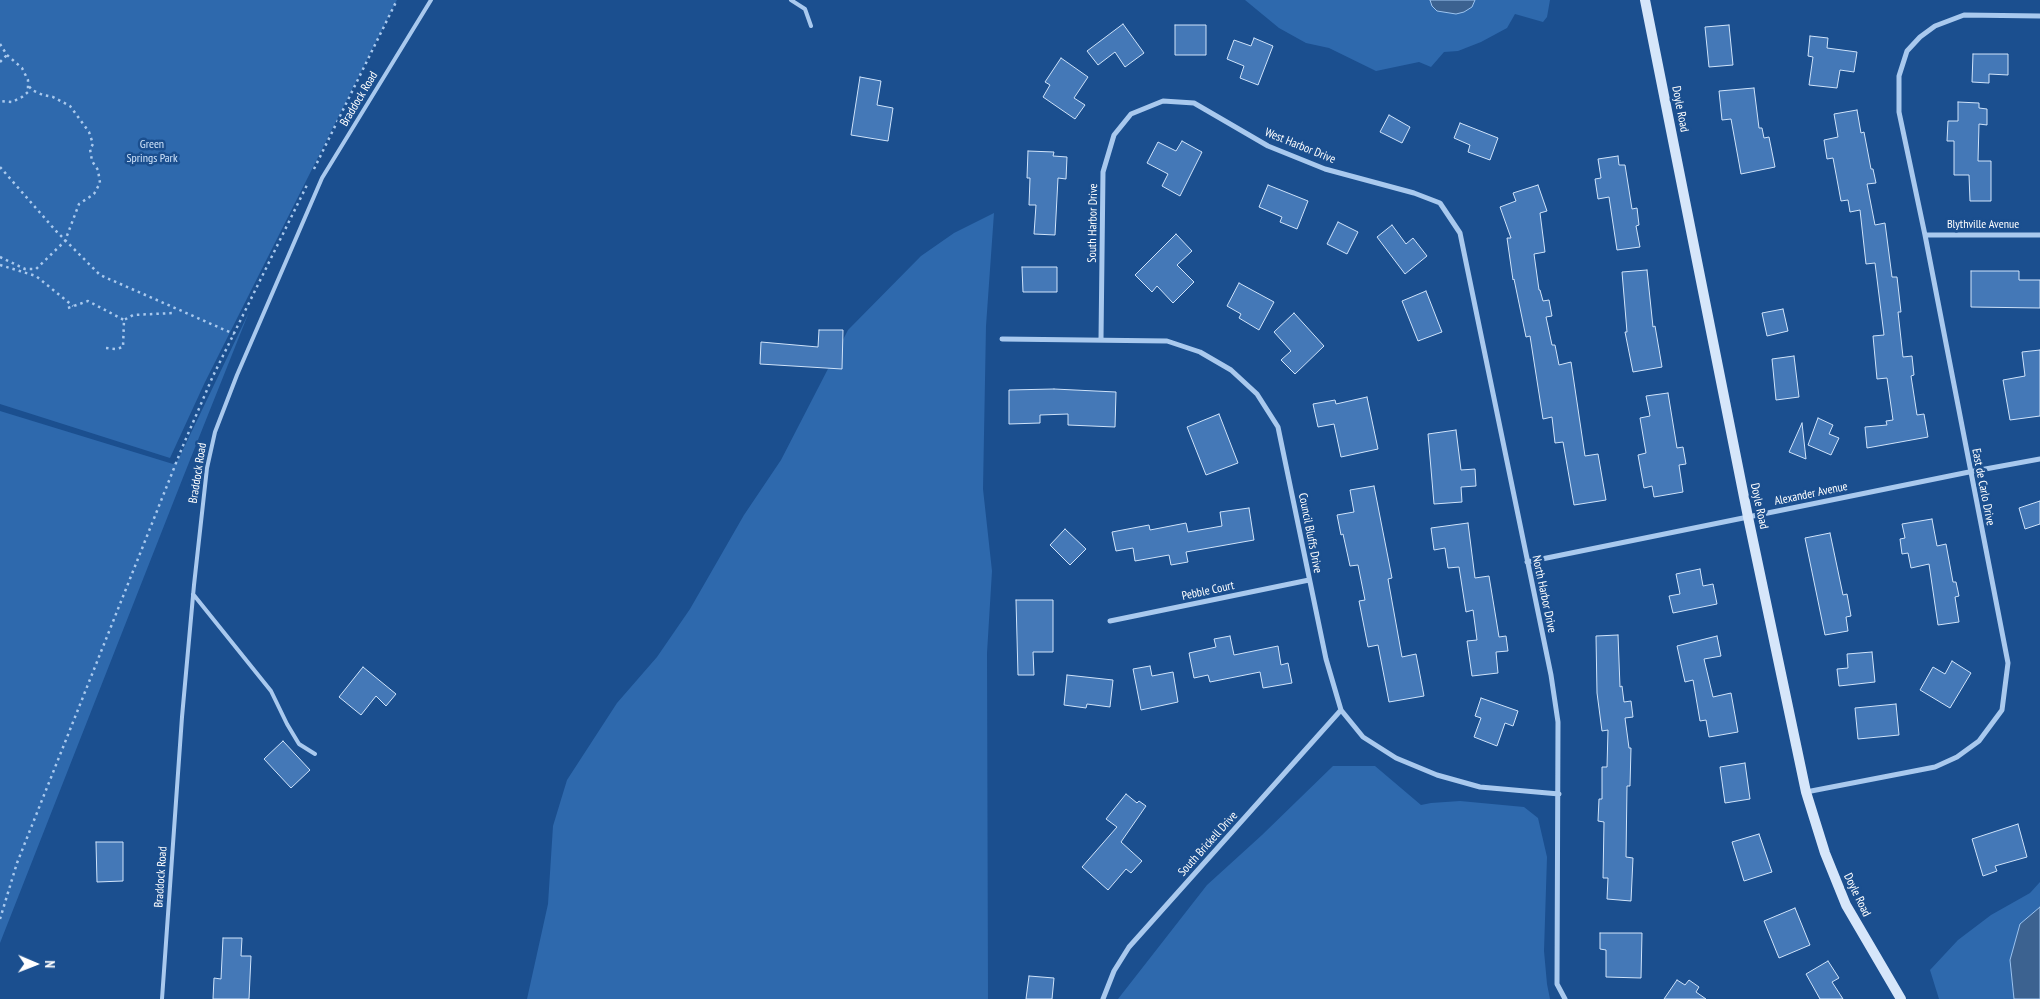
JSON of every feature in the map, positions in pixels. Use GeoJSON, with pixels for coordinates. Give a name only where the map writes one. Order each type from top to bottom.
{"type":"FeatureCollection","features":[{"type":"Feature","properties":{"kind":"main road","name":"Doyle Road"},"geometry":{"type":"LineString","coordinates":[[1645,0],[1748,517],[1806,792],[1825,853],[1846,905],[1902,999]]}},
{"type":"Feature","properties":{"kind":"street","name":"East de Carlo Drive"},"geometry":{"type":"LineString","coordinates":[[1806,792],[1935,767],[1957,757],[1979,741],[2002,710],[2008,664],[1899,112],[1898,76],[1907,51],[1920,37],[1935,26],[1964,15],[2040,16]]}},
{"type":"Feature","properties":{"kind":"street","name":"West Harbor Drive"},"geometry":{"type":"LineString","coordinates":[[1131,114],[1163,101],[1194,103],[1268,146],[1325,169],[1414,193],[1440,203]]}},
{"type":"Feature","properties":{"kind":"street","name":"South Harbor Drive"},"geometry":{"type":"LineString","coordinates":[[1101,339],[1103,172],[1114,135],[1131,114]]}},
{"type":"Feature","properties":{"kind":"street","name":"North Harbor Drive"},"geometry":{"type":"LineString","coordinates":[[1440,203],[1460,233],[1551,675],[1558,722],[1557,984],[1565,999]]}},
{"type":"Feature","properties":{"kind":"street","name":"Blythville Avenue"},"geometry":{"type":"LineString","coordinates":[[1925,236],[2040,235]]}},
{"type":"Feature","properties":{"kind":"street","name":"Council Bluffs Drive"},"geometry":{"type":"LineString","coordinates":[[1002,339],[1167,341],[1200,352],[1231,370],[1257,394],[1278,427],[1326,659],[1341,710],[1363,737],[1396,758],[1437,775],[1480,787],[1559,794]]}},
{"type":"Feature","properties":{"kind":"street","name":"Alexander Avenue"},"geometry":{"type":"LineString","coordinates":[[1528,562],[2040,459]]}},
{"type":"Feature","properties":{"kind":"street","name":"Pebble Court"},"geometry":{"type":"LineString","coordinates":[[1110,621],[1309,580]]}},
{"type":"Feature","properties":{"kind":"street","name":"South Brickell Drive"},"geometry":{"type":"LineString","coordinates":[[1104,999],[1114,971],[1129,947],[1341,710]]}},
{"type":"Feature","properties":{"kind":"lane","name":"Braddock Road"},"geometry":{"type":"LineString","coordinates":[[162,999],[182,717],[193,594],[207,468],[215,432],[237,375],[322,178],[431,0]]}},
{"type":"Feature","properties":{"kind":"lane"},"geometry":{"type":"LineString","coordinates":[[791,0],[805,9],[811,26]]}},
{"type":"Feature","properties":{"kind":"lane"},"geometry":{"type":"LineString","coordinates":[[193,594],[271,691],[299,744],[315,754]]}},
{"type":"Feature","properties":{"kind":"path"},"geometry":{"type":"LineString","coordinates":[[0,919],[17,863],[182,448],[213,376],[397,0]]}},
{"type":"Feature","properties":{"kind":"path"},"geometry":{"type":"LineString","coordinates":[[0,44],[7,55],[22,68],[28,80],[28,92],[22,97],[12,102],[0,101]]}},
{"type":"Feature","properties":{"kind":"path"},"geometry":{"type":"LineString","coordinates":[[0,62],[7,55]]}},
{"type":"Feature","properties":{"kind":"path"},"geometry":{"type":"LineString","coordinates":[[0,257],[25,269],[36,269],[66,240],[80,204],[94,194],[100,183],[98,170],[92,161],[90,149],[93,144],[89,132],[70,106],[53,97],[32,90],[28,85]]}},
{"type":"Feature","properties":{"kind":"path"},"geometry":{"type":"LineString","coordinates":[[0,167],[100,275],[234,334]]}},
{"type":"Feature","properties":{"kind":"path"},"geometry":{"type":"LineString","coordinates":[[0,265],[36,276],[73,306]]}},
{"type":"Feature","properties":{"kind":"path"},"geometry":{"type":"LineString","coordinates":[[68,308],[88,301],[124,320]]}},
{"type":"Feature","properties":{"kind":"path"},"geometry":{"type":"LineString","coordinates":[[124,320],[133,315],[173,312]]}},
{"type":"Feature","properties":{"kind":"path"},"geometry":{"type":"LineString","coordinates":[[106,348],[116,349],[123,347],[124,320]]}},
{"type":"Feature","properties":{"kind":"green space","name":"Green Springs Park"},"geometry":{"type":"Polygon","coordinates":[[[0,0],[397,0],[205,382],[170,458],[0,404],[0,0]]]}},
{"type":"Feature","properties":{"kind":"green space"},"geometry":{"type":"Polygon","coordinates":[[[1245,0],[1430,0],[1432,6],[1472,7],[1475,0],[1550,0],[1547,17],[1543,22],[1515,14],[1507,28],[1481,42],[1458,51],[1444,52],[1431,67],[1419,62],[1376,71],[1329,48],[1306,43],[1279,28],[1245,0]]]}},
{"type":"Feature","properties":{"kind":"green space"},"geometry":{"type":"Polygon","coordinates":[[[994,213],[986,326],[983,489],[992,571],[987,653],[988,999],[527,999],[548,904],[553,826],[567,780],[617,703],[657,657],[690,609],[744,515],[781,460],[848,330],[921,256],[954,233],[994,213]]]}},
{"type":"Feature","properties":{"kind":"green space"},"geometry":{"type":"Polygon","coordinates":[[[249,312],[0,943],[0,411],[173,464],[178,460],[249,312]]]}},
{"type":"Feature","properties":{"kind":"green space"},"geometry":{"type":"Polygon","coordinates":[[[1333,766],[1375,766],[1421,805],[1460,801],[1524,807],[1538,818],[1547,857],[1544,951],[1550,999],[1118,999],[1207,885],[1333,766]]]}},
{"type":"Feature","properties":{"kind":"green space"},"geometry":{"type":"Polygon","coordinates":[[[2040,882],[2040,907],[2020,924],[2010,960],[2014,999],[1939,999],[1930,970],[1958,940],[1991,915],[2030,893],[2040,882]]]}},
{"type":"Feature","properties":{"kind":"shaded area"},"geometry":{"type":"Polygon","coordinates":[[[1430,0],[1475,0],[1472,7],[1456,14],[1437,11],[1432,6],[1430,0]]]}},
{"type":"Feature","properties":{"kind":"shaded area"},"geometry":{"type":"Polygon","coordinates":[[[2040,907],[2040,999],[2014,999],[2010,960],[2020,924],[2040,907]]]}},
{"type":"Feature","properties":{"kind":"building"},"geometry":{"type":"Polygon","coordinates":[[[1123,24],[1144,53],[1125,67],[1115,52],[1098,65],[1087,51],[1123,24]]]}},
{"type":"Feature","properties":{"kind":"building"},"geometry":{"type":"Polygon","coordinates":[[[1175,25],[1206,25],[1206,55],[1175,55],[1175,25]]]}},
{"type":"Feature","properties":{"kind":"building"},"geometry":{"type":"Polygon","coordinates":[[[1729,25],[1733,65],[1709,67],[1705,27],[1729,25]]]}},
{"type":"Feature","properties":{"kind":"building"},"geometry":{"type":"Polygon","coordinates":[[[1810,36],[1828,38],[1827,48],[1857,52],[1854,72],[1840,70],[1837,88],[1809,85],[1813,57],[1808,56],[1810,36]]]}},
{"type":"Feature","properties":{"kind":"building"},"geometry":{"type":"Polygon","coordinates":[[[1254,38],[1273,46],[1258,85],[1240,78],[1244,66],[1227,59],[1234,40],[1251,46],[1254,38]]]}},
{"type":"Feature","properties":{"kind":"building"},"geometry":{"type":"Polygon","coordinates":[[[1973,54],[2008,54],[2008,75],[1989,74],[1989,83],[1972,82],[1973,54]]]}},
{"type":"Feature","properties":{"kind":"building"},"geometry":{"type":"Polygon","coordinates":[[[1061,58],[1088,77],[1074,98],[1085,105],[1075,119],[1043,97],[1050,85],[1045,82],[1061,58]]]}},
{"type":"Feature","properties":{"kind":"building"},"geometry":{"type":"Polygon","coordinates":[[[860,77],[881,81],[877,105],[893,108],[888,141],[851,135],[860,77]]]}},
{"type":"Feature","properties":{"kind":"building"},"geometry":{"type":"Polygon","coordinates":[[[1754,88],[1759,128],[1762,128],[1764,138],[1769,137],[1775,167],[1741,174],[1731,119],[1722,120],[1719,91],[1754,88]]]}},
{"type":"Feature","properties":{"kind":"building"},"geometry":{"type":"Polygon","coordinates":[[[1958,102],[1979,103],[1979,108],[1987,109],[1987,125],[1979,124],[1978,161],[1991,161],[1991,201],[1970,201],[1969,175],[1954,175],[1954,141],[1947,141],[1948,121],[1958,121],[1958,102]]]}},
{"type":"Feature","properties":{"kind":"building"},"geometry":{"type":"Polygon","coordinates":[[[1857,110],[1861,133],[1864,132],[1871,169],[1873,169],[1876,183],[1867,184],[1875,225],[1885,223],[1892,277],[1897,277],[1901,312],[1898,312],[1903,357],[1912,356],[1914,375],[1911,376],[1917,415],[1924,414],[1928,437],[1867,448],[1865,427],[1887,425],[1886,421],[1893,420],[1887,378],[1877,379],[1873,336],[1884,335],[1875,263],[1866,264],[1860,210],[1850,212],[1848,200],[1841,201],[1833,158],[1827,159],[1824,140],[1838,137],[1834,114],[1857,110]]]}},
{"type":"Feature","properties":{"kind":"building"},"geometry":{"type":"Polygon","coordinates":[[[1389,115],[1410,127],[1402,143],[1380,132],[1389,115]]]}},
{"type":"Feature","properties":{"kind":"building"},"geometry":{"type":"Polygon","coordinates":[[[1460,123],[1498,138],[1490,160],[1468,152],[1470,145],[1454,138],[1460,123]]]}},
{"type":"Feature","properties":{"kind":"building"},"geometry":{"type":"Polygon","coordinates":[[[1182,141],[1202,152],[1180,196],[1162,186],[1168,174],[1147,163],[1158,142],[1176,151],[1182,141]]]}},
{"type":"Feature","properties":{"kind":"building"},"geometry":{"type":"Polygon","coordinates":[[[1028,151],[1054,152],[1053,156],[1067,157],[1066,179],[1058,178],[1055,235],[1034,234],[1036,205],[1029,205],[1028,151]]]}},
{"type":"Feature","properties":{"kind":"building"},"geometry":{"type":"Polygon","coordinates":[[[1618,156],[1619,165],[1625,165],[1632,209],[1637,208],[1639,225],[1636,226],[1640,247],[1617,250],[1609,197],[1598,199],[1595,179],[1601,178],[1598,159],[1618,156]]]}},
{"type":"Feature","properties":{"kind":"building"},"geometry":{"type":"Polygon","coordinates":[[[1268,185],[1308,201],[1297,229],[1280,222],[1282,217],[1259,207],[1268,185]]]}},
{"type":"Feature","properties":{"kind":"building"},"geometry":{"type":"Polygon","coordinates":[[[1538,185],[1547,211],[1540,213],[1545,252],[1534,254],[1539,290],[1543,301],[1549,300],[1552,316],[1546,317],[1552,345],[1555,345],[1559,365],[1571,362],[1585,456],[1598,454],[1606,500],[1574,505],[1563,442],[1555,443],[1552,417],[1543,419],[1530,336],[1526,337],[1513,280],[1507,238],[1511,238],[1500,207],[1516,201],[1513,193],[1538,185]]]}},
{"type":"Feature","properties":{"kind":"building"},"geometry":{"type":"Polygon","coordinates":[[[1338,222],[1358,232],[1347,254],[1327,244],[1338,222]]]}},
{"type":"Feature","properties":{"kind":"building"},"geometry":{"type":"Polygon","coordinates":[[[1392,225],[1406,244],[1413,238],[1427,256],[1405,274],[1377,237],[1392,225]]]}},
{"type":"Feature","properties":{"kind":"building"},"geometry":{"type":"Polygon","coordinates":[[[1176,234],[1192,251],[1177,265],[1194,282],[1173,303],[1157,286],[1152,292],[1135,275],[1176,234]]]}},
{"type":"Feature","properties":{"kind":"building"},"geometry":{"type":"Polygon","coordinates":[[[1022,267],[1057,267],[1057,292],[1023,292],[1022,267]]]}},
{"type":"Feature","properties":{"kind":"building"},"geometry":{"type":"Polygon","coordinates":[[[1647,270],[1653,327],[1655,326],[1662,367],[1633,372],[1625,332],[1627,332],[1622,272],[1647,270]]]}},
{"type":"Feature","properties":{"kind":"building"},"geometry":{"type":"Polygon","coordinates":[[[1971,271],[2019,271],[2019,280],[2040,280],[2040,308],[1971,307],[1971,271]]]}},
{"type":"Feature","properties":{"kind":"building"},"geometry":{"type":"Polygon","coordinates":[[[1239,283],[1274,302],[1259,330],[1239,318],[1241,314],[1227,306],[1239,283]]]}},
{"type":"Feature","properties":{"kind":"building"},"geometry":{"type":"Polygon","coordinates":[[[1426,291],[1442,332],[1418,341],[1402,301],[1426,291]]]}},
{"type":"Feature","properties":{"kind":"building"},"geometry":{"type":"Polygon","coordinates":[[[1783,309],[1788,331],[1767,336],[1762,313],[1783,309]]]}},
{"type":"Feature","properties":{"kind":"building"},"geometry":{"type":"Polygon","coordinates":[[[1294,313],[1324,346],[1295,374],[1281,360],[1291,351],[1274,332],[1294,313]]]}},
{"type":"Feature","properties":{"kind":"building"},"geometry":{"type":"Polygon","coordinates":[[[819,330],[843,330],[842,369],[760,364],[761,342],[818,347],[819,330]]]}},
{"type":"Feature","properties":{"kind":"building"},"geometry":{"type":"Polygon","coordinates":[[[2040,350],[2040,416],[2010,420],[2003,380],[2025,376],[2022,352],[2040,350]]]}},
{"type":"Feature","properties":{"kind":"building"},"geometry":{"type":"Polygon","coordinates":[[[1794,356],[1799,397],[1776,400],[1772,359],[1794,356]]]}},
{"type":"Feature","properties":{"kind":"building"},"geometry":{"type":"Polygon","coordinates":[[[1054,389],[1116,392],[1115,427],[1068,425],[1068,414],[1040,415],[1040,423],[1009,424],[1009,390],[1054,389]]]}},
{"type":"Feature","properties":{"kind":"building"},"geometry":{"type":"Polygon","coordinates":[[[1668,393],[1677,448],[1683,447],[1686,464],[1679,465],[1683,492],[1654,497],[1652,486],[1644,488],[1638,455],[1646,453],[1640,418],[1650,416],[1646,396],[1668,393]]]}},
{"type":"Feature","properties":{"kind":"building"},"geometry":{"type":"Polygon","coordinates":[[[1367,397],[1378,449],[1341,457],[1334,424],[1318,427],[1313,404],[1335,400],[1336,404],[1367,397]]]}},
{"type":"Feature","properties":{"kind":"building"},"geometry":{"type":"Polygon","coordinates":[[[1219,414],[1238,463],[1206,475],[1187,427],[1219,414]]]}},
{"type":"Feature","properties":{"kind":"building"},"geometry":{"type":"Polygon","coordinates":[[[1818,418],[1833,425],[1829,434],[1839,438],[1831,455],[1808,445],[1818,418]]]}},
{"type":"Feature","properties":{"kind":"building"},"geometry":{"type":"Polygon","coordinates":[[[1802,423],[1806,459],[1789,452],[1802,423]]]}},
{"type":"Feature","properties":{"kind":"building"},"geometry":{"type":"Polygon","coordinates":[[[1456,430],[1461,470],[1475,469],[1476,486],[1461,487],[1462,502],[1434,504],[1428,434],[1456,430]]]}},
{"type":"Feature","properties":{"kind":"building"},"geometry":{"type":"Polygon","coordinates":[[[1374,486],[1392,578],[1388,579],[1402,657],[1416,654],[1424,696],[1389,702],[1378,645],[1368,647],[1359,601],[1365,600],[1358,565],[1350,566],[1337,515],[1354,512],[1350,490],[1374,486]]]}},
{"type":"Feature","properties":{"kind":"building"},"geometry":{"type":"Polygon","coordinates":[[[2040,501],[2040,524],[2025,529],[2019,508],[2040,501]]]}},
{"type":"Feature","properties":{"kind":"building"},"geometry":{"type":"Polygon","coordinates":[[[1249,508],[1254,540],[1186,552],[1188,562],[1171,565],[1169,555],[1135,561],[1133,548],[1116,551],[1112,532],[1149,525],[1150,530],[1186,523],[1188,532],[1222,526],[1220,512],[1249,508]]]}},
{"type":"Feature","properties":{"kind":"building"},"geometry":{"type":"Polygon","coordinates":[[[1932,519],[1937,546],[1946,544],[1953,582],[1956,582],[1959,596],[1955,597],[1959,622],[1938,625],[1929,564],[1911,568],[1908,553],[1902,554],[1900,539],[1905,538],[1902,524],[1932,519]]]}},
{"type":"Feature","properties":{"kind":"building"},"geometry":{"type":"Polygon","coordinates":[[[1468,523],[1475,578],[1489,576],[1499,637],[1506,636],[1508,651],[1496,652],[1498,673],[1472,676],[1467,641],[1477,640],[1473,610],[1466,612],[1459,567],[1448,568],[1445,548],[1434,550],[1431,528],[1468,523]]]}},
{"type":"Feature","properties":{"kind":"building"},"geometry":{"type":"Polygon","coordinates":[[[1065,529],[1086,549],[1070,565],[1050,545],[1065,529]]]}},
{"type":"Feature","properties":{"kind":"building"},"geometry":{"type":"Polygon","coordinates":[[[1830,533],[1843,595],[1847,594],[1851,616],[1846,617],[1848,631],[1825,635],[1805,538],[1830,533]]]}},
{"type":"Feature","properties":{"kind":"building"},"geometry":{"type":"Polygon","coordinates":[[[1700,569],[1703,586],[1713,584],[1717,604],[1673,613],[1669,596],[1680,594],[1676,574],[1700,569]]]}},
{"type":"Feature","properties":{"kind":"building"},"geometry":{"type":"Polygon","coordinates":[[[1016,600],[1053,600],[1053,652],[1033,652],[1034,675],[1018,675],[1016,600]]]}},
{"type":"Feature","properties":{"kind":"building"},"geometry":{"type":"Polygon","coordinates":[[[1618,635],[1620,687],[1622,686],[1624,702],[1631,701],[1633,717],[1625,718],[1629,748],[1631,748],[1630,786],[1627,786],[1626,857],[1633,858],[1631,901],[1607,899],[1608,878],[1603,878],[1604,822],[1598,821],[1599,799],[1602,799],[1602,767],[1607,767],[1608,730],[1602,731],[1597,693],[1596,636],[1618,635]]]}},
{"type":"Feature","properties":{"kind":"building"},"geometry":{"type":"Polygon","coordinates":[[[1230,636],[1234,655],[1278,646],[1281,665],[1288,663],[1292,683],[1263,688],[1260,672],[1210,682],[1208,675],[1194,678],[1189,653],[1216,647],[1214,639],[1230,636]]]}},
{"type":"Feature","properties":{"kind":"building"},"geometry":{"type":"Polygon","coordinates":[[[1717,636],[1721,656],[1704,659],[1713,697],[1731,693],[1738,732],[1709,737],[1706,720],[1700,721],[1693,680],[1685,682],[1677,646],[1717,636]]]}},
{"type":"Feature","properties":{"kind":"building"},"geometry":{"type":"Polygon","coordinates":[[[1872,652],[1875,682],[1839,686],[1837,669],[1848,668],[1847,654],[1872,652]]]}},
{"type":"Feature","properties":{"kind":"building"},"geometry":{"type":"Polygon","coordinates":[[[1952,661],[1971,673],[1950,708],[1920,690],[1933,667],[1945,674],[1952,661]]]}},
{"type":"Feature","properties":{"kind":"building"},"geometry":{"type":"Polygon","coordinates":[[[1150,666],[1152,676],[1173,672],[1178,702],[1141,710],[1133,669],[1150,666]]]}},
{"type":"Feature","properties":{"kind":"building"},"geometry":{"type":"Polygon","coordinates":[[[363,667],[396,694],[386,706],[376,696],[361,715],[339,697],[363,667]]]}},
{"type":"Feature","properties":{"kind":"building"},"geometry":{"type":"Polygon","coordinates":[[[1067,675],[1113,680],[1110,707],[1087,704],[1086,708],[1064,705],[1067,675]]]}},
{"type":"Feature","properties":{"kind":"building"},"geometry":{"type":"Polygon","coordinates":[[[1481,698],[1518,711],[1513,726],[1505,723],[1497,746],[1474,737],[1481,718],[1475,716],[1481,698]]]}},
{"type":"Feature","properties":{"kind":"building"},"geometry":{"type":"Polygon","coordinates":[[[1896,704],[1899,735],[1858,739],[1855,708],[1896,704]]]}},
{"type":"Feature","properties":{"kind":"building"},"geometry":{"type":"Polygon","coordinates":[[[283,741],[310,770],[291,788],[264,759],[283,741]]]}},
{"type":"Feature","properties":{"kind":"building"},"geometry":{"type":"Polygon","coordinates":[[[1745,763],[1750,799],[1725,803],[1720,767],[1745,763]]]}},
{"type":"Feature","properties":{"kind":"building"},"geometry":{"type":"Polygon","coordinates":[[[1126,794],[1137,803],[1139,801],[1146,806],[1121,842],[1142,861],[1131,873],[1126,869],[1108,890],[1082,867],[1117,827],[1106,819],[1126,794]]]}},
{"type":"Feature","properties":{"kind":"building"},"geometry":{"type":"Polygon","coordinates":[[[2018,824],[2027,857],[1995,866],[1997,871],[1983,876],[1972,839],[2018,824]]]}},
{"type":"Feature","properties":{"kind":"building"},"geometry":{"type":"Polygon","coordinates":[[[1759,834],[1772,872],[1744,881],[1732,842],[1759,834]]]}},
{"type":"Feature","properties":{"kind":"building"},"geometry":{"type":"Polygon","coordinates":[[[96,842],[123,842],[123,881],[97,882],[96,842]]]}},
{"type":"Feature","properties":{"kind":"building"},"geometry":{"type":"Polygon","coordinates":[[[1795,908],[1810,945],[1779,958],[1764,921],[1795,908]]]}},
{"type":"Feature","properties":{"kind":"building"},"geometry":{"type":"Polygon","coordinates":[[[1600,933],[1642,933],[1641,978],[1606,977],[1606,950],[1600,949],[1600,933]]]}},
{"type":"Feature","properties":{"kind":"building"},"geometry":{"type":"Polygon","coordinates":[[[223,938],[242,938],[241,956],[251,956],[249,999],[213,999],[214,978],[221,979],[223,938]]]}},
{"type":"Feature","properties":{"kind":"building"},"geometry":{"type":"Polygon","coordinates":[[[1828,961],[1839,978],[1832,982],[1843,999],[1820,999],[1806,974],[1828,961]]]}},
{"type":"Feature","properties":{"kind":"building"},"geometry":{"type":"Polygon","coordinates":[[[1029,976],[1054,978],[1052,999],[1026,999],[1029,976]]]}},
{"type":"Feature","properties":{"kind":"building"},"geometry":{"type":"Polygon","coordinates":[[[1677,980],[1685,985],[1689,980],[1699,987],[1696,992],[1706,999],[1664,999],[1677,980]]]}}]}
